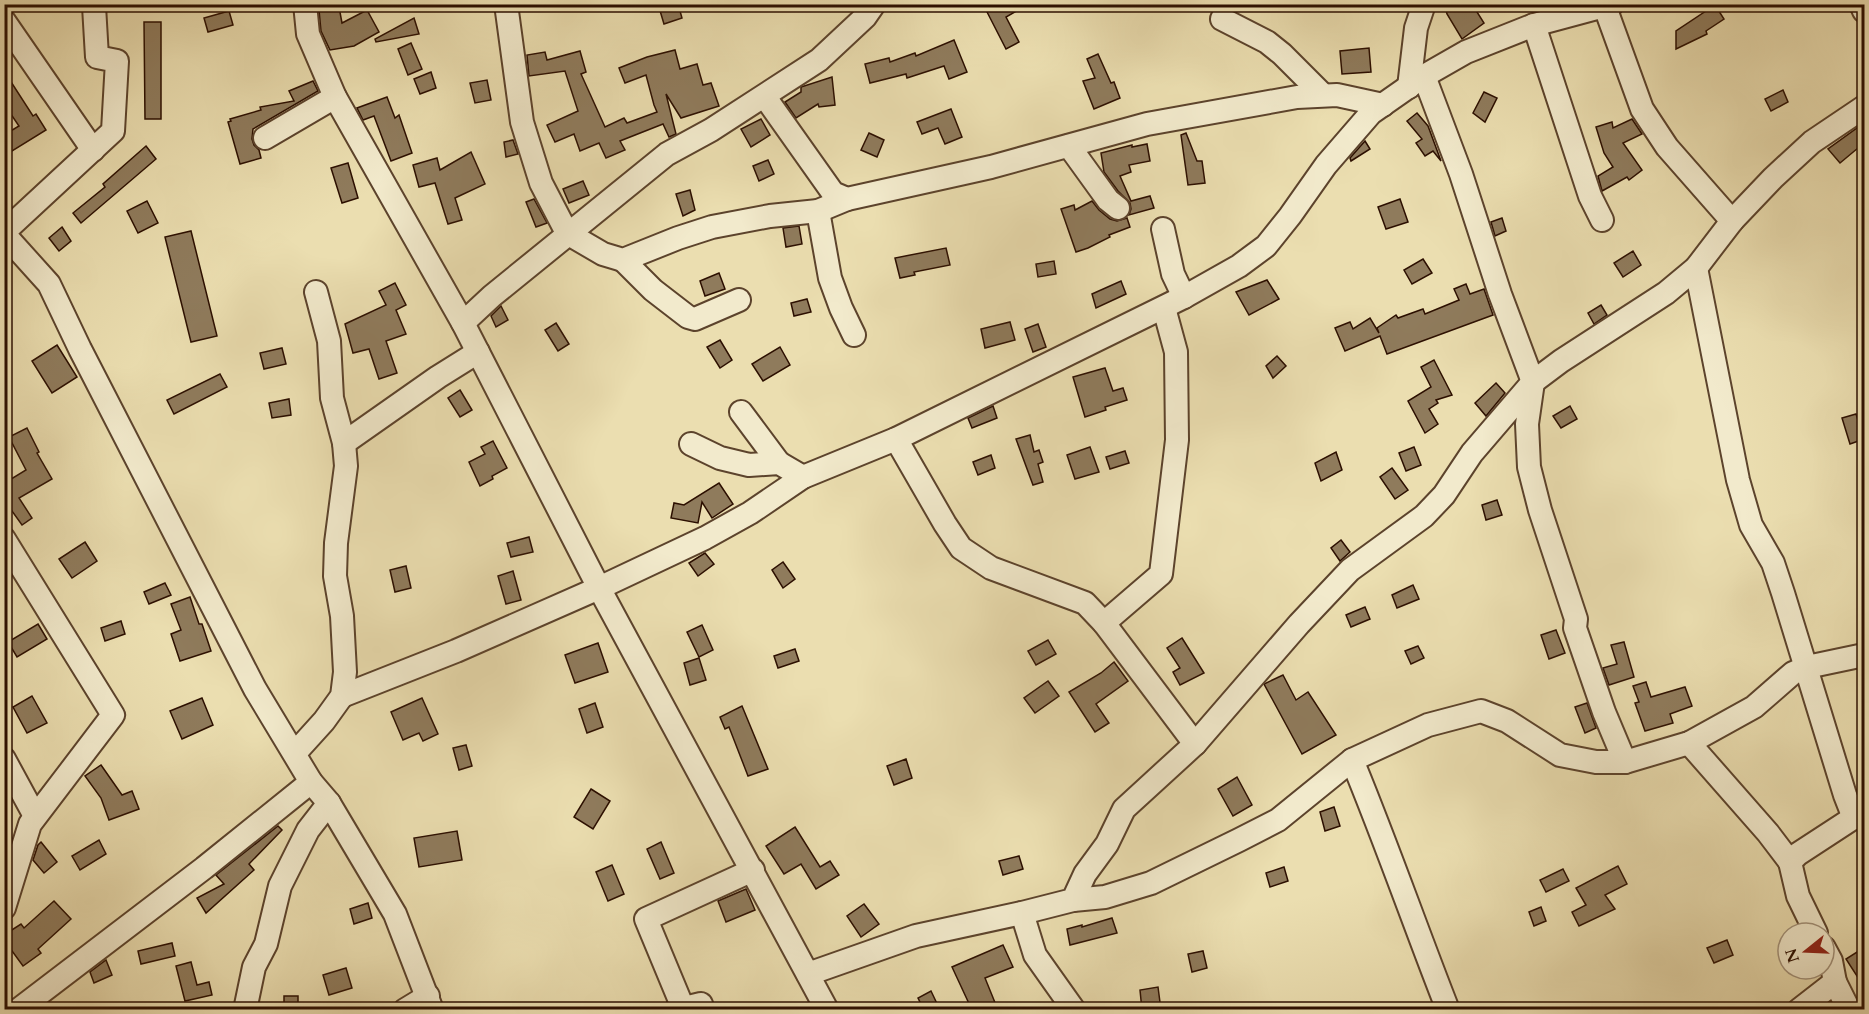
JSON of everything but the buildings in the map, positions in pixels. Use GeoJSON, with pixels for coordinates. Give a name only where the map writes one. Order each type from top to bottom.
{"type":"FeatureCollection","features":[{"type":"Feature","properties":{"kind":"street"},"geometry":{"type":"LineString","coordinates":[[97,4],[94,6],[97,57],[117,62],[113,131],[4,233],[49,284],[80,350],[255,689],[311,782],[329,803],[395,914],[430,1003],[405,1010]]}},
{"type":"Feature","properties":{"kind":"street"},"geometry":{"type":"LineString","coordinates":[[305,4],[308,34],[335,97],[463,323],[600,588],[808,974],[818,1006]]}},
{"type":"Feature","properties":{"kind":"street"},"geometry":{"type":"LineString","coordinates":[[506,4],[522,122],[541,183],[567,234],[603,254],[623,260],[653,290],[688,317],[695,319],[739,300]]}},
{"type":"Feature","properties":{"kind":"street"},"geometry":{"type":"LineString","coordinates":[[463,323],[492,296],[667,154],[711,130],[819,60],[865,17],[874,4]]}},
{"type":"Feature","properties":{"kind":"street"},"geometry":{"type":"LineString","coordinates":[[1424,4],[1416,28],[1417,81],[1461,174],[1500,294],[1533,382],[1527,424],[1529,467],[1540,510],[1576,619],[1575,628],[1604,712],[1625,762]]}},
{"type":"Feature","properties":{"kind":"street"},"geometry":{"type":"LineString","coordinates":[[1861,4],[1864,11]]}},
{"type":"Feature","properties":{"kind":"street"},"geometry":{"type":"LineString","coordinates":[[342,696],[456,651],[600,588],[705,538],[750,513],[803,477],[896,439],[1174,302],[1239,266],[1266,246],[1326,165],[1371,113],[1417,81],[1466,52],[1534,26],[1609,6],[1642,109],[1667,147],[1732,221]]}},
{"type":"Feature","properties":{"kind":"street"},"geometry":{"type":"LineString","coordinates":[[1222,19],[1267,42],[1323,96]]}},
{"type":"Feature","properties":{"kind":"street"},"geometry":{"type":"LineString","coordinates":[[4,21],[93,150]]}},
{"type":"Feature","properties":{"kind":"street"},"geometry":{"type":"LineString","coordinates":[[1534,26],[1590,196],[1602,220]]}},
{"type":"Feature","properties":{"kind":"street"},"geometry":{"type":"LineString","coordinates":[[623,260],[712,227],[770,216],[818,211],[847,199],[991,167],[1147,124],[1298,97],[1337,94],[1383,105]]}},
{"type":"Feature","properties":{"kind":"street"},"geometry":{"type":"LineString","coordinates":[[765,96],[833,193],[847,199]]}},
{"type":"Feature","properties":{"kind":"street"},"geometry":{"type":"LineString","coordinates":[[265,138],[335,97]]}},
{"type":"Feature","properties":{"kind":"street"},"geometry":{"type":"LineString","coordinates":[[1074,900],[1085,874],[1107,844],[1124,809],[1195,744],[1299,624],[1350,570],[1424,516],[1444,495],[1472,453],[1533,382],[1561,361],[1666,293],[1696,268],[1732,221],[1773,178],[1812,142],[1864,107]]}},
{"type":"Feature","properties":{"kind":"street"},"geometry":{"type":"LineString","coordinates":[[1069,146],[1108,200],[1118,208]]}},
{"type":"Feature","properties":{"kind":"street"},"geometry":{"type":"LineString","coordinates":[[818,211],[830,278],[840,308],[854,335]]}},
{"type":"Feature","properties":{"kind":"street"},"geometry":{"type":"LineString","coordinates":[[1104,623],[1161,574],[1177,440],[1173,274],[1163,229]]}},
{"type":"Feature","properties":{"kind":"street"},"geometry":{"type":"LineString","coordinates":[[1696,268],[1738,480],[1751,525],[1773,564],[1845,795],[1859,815],[1798,854],[1790,862]]}},
{"type":"Feature","properties":{"kind":"street"},"geometry":{"type":"LineString","coordinates":[[295,753],[324,721],[342,696],[345,672],[342,616],[335,576],[336,543],[346,466],[344,443],[332,398],[329,341],[316,292]]}},
{"type":"Feature","properties":{"kind":"street"},"geometry":{"type":"LineString","coordinates":[[344,443],[478,352]]}},
{"type":"Feature","properties":{"kind":"street"},"geometry":{"type":"LineString","coordinates":[[741,412],[779,462],[803,477]]}},
{"type":"Feature","properties":{"kind":"street"},"geometry":{"type":"LineString","coordinates":[[896,439],[961,548],[991,568],[1085,603],[1104,623],[1195,744]]}},
{"type":"Feature","properties":{"kind":"street"},"geometry":{"type":"LineString","coordinates":[[691,444],[720,458],[750,465],[779,462]]}},
{"type":"Feature","properties":{"kind":"street"},"geometry":{"type":"LineString","coordinates":[[4,539],[113,715],[30,824],[4,908]]}},
{"type":"Feature","properties":{"kind":"street"},"geometry":{"type":"LineString","coordinates":[[808,974],[916,936],[1074,900],[1105,897],[1151,883],[1278,820],[1352,760],[1428,725],[1481,711],[1508,722],[1560,755],[1596,762],[1625,762],[1689,742],[1754,706],[1793,673],[1864,655]]}},
{"type":"Feature","properties":{"kind":"street"},"geometry":{"type":"LineString","coordinates":[[1689,742],[1768,833],[1790,862],[1798,896],[1810,921]]}},
{"type":"Feature","properties":{"kind":"street"},"geometry":{"type":"LineString","coordinates":[[4,759],[35,816]]}},
{"type":"Feature","properties":{"kind":"street"},"geometry":{"type":"LineString","coordinates":[[1352,760],[1448,1010]]}},
{"type":"Feature","properties":{"kind":"street"},"geometry":{"type":"LineString","coordinates":[[18,1010],[204,868],[311,782]]}},
{"type":"Feature","properties":{"kind":"street"},"geometry":{"type":"LineString","coordinates":[[245,1010],[254,967],[266,944],[280,886],[308,830],[329,803]]}},
{"type":"Feature","properties":{"kind":"street"},"geometry":{"type":"LineString","coordinates":[[688,1009],[646,920],[753,870]]}},
{"type":"Feature","properties":{"kind":"street"},"geometry":{"type":"LineString","coordinates":[[1023,913],[1035,955],[1074,1010]]}},
{"type":"Feature","properties":{"kind":"street"},"geometry":{"type":"LineString","coordinates":[[1799,1010],[1835,982],[1849,1010]]}}]}
